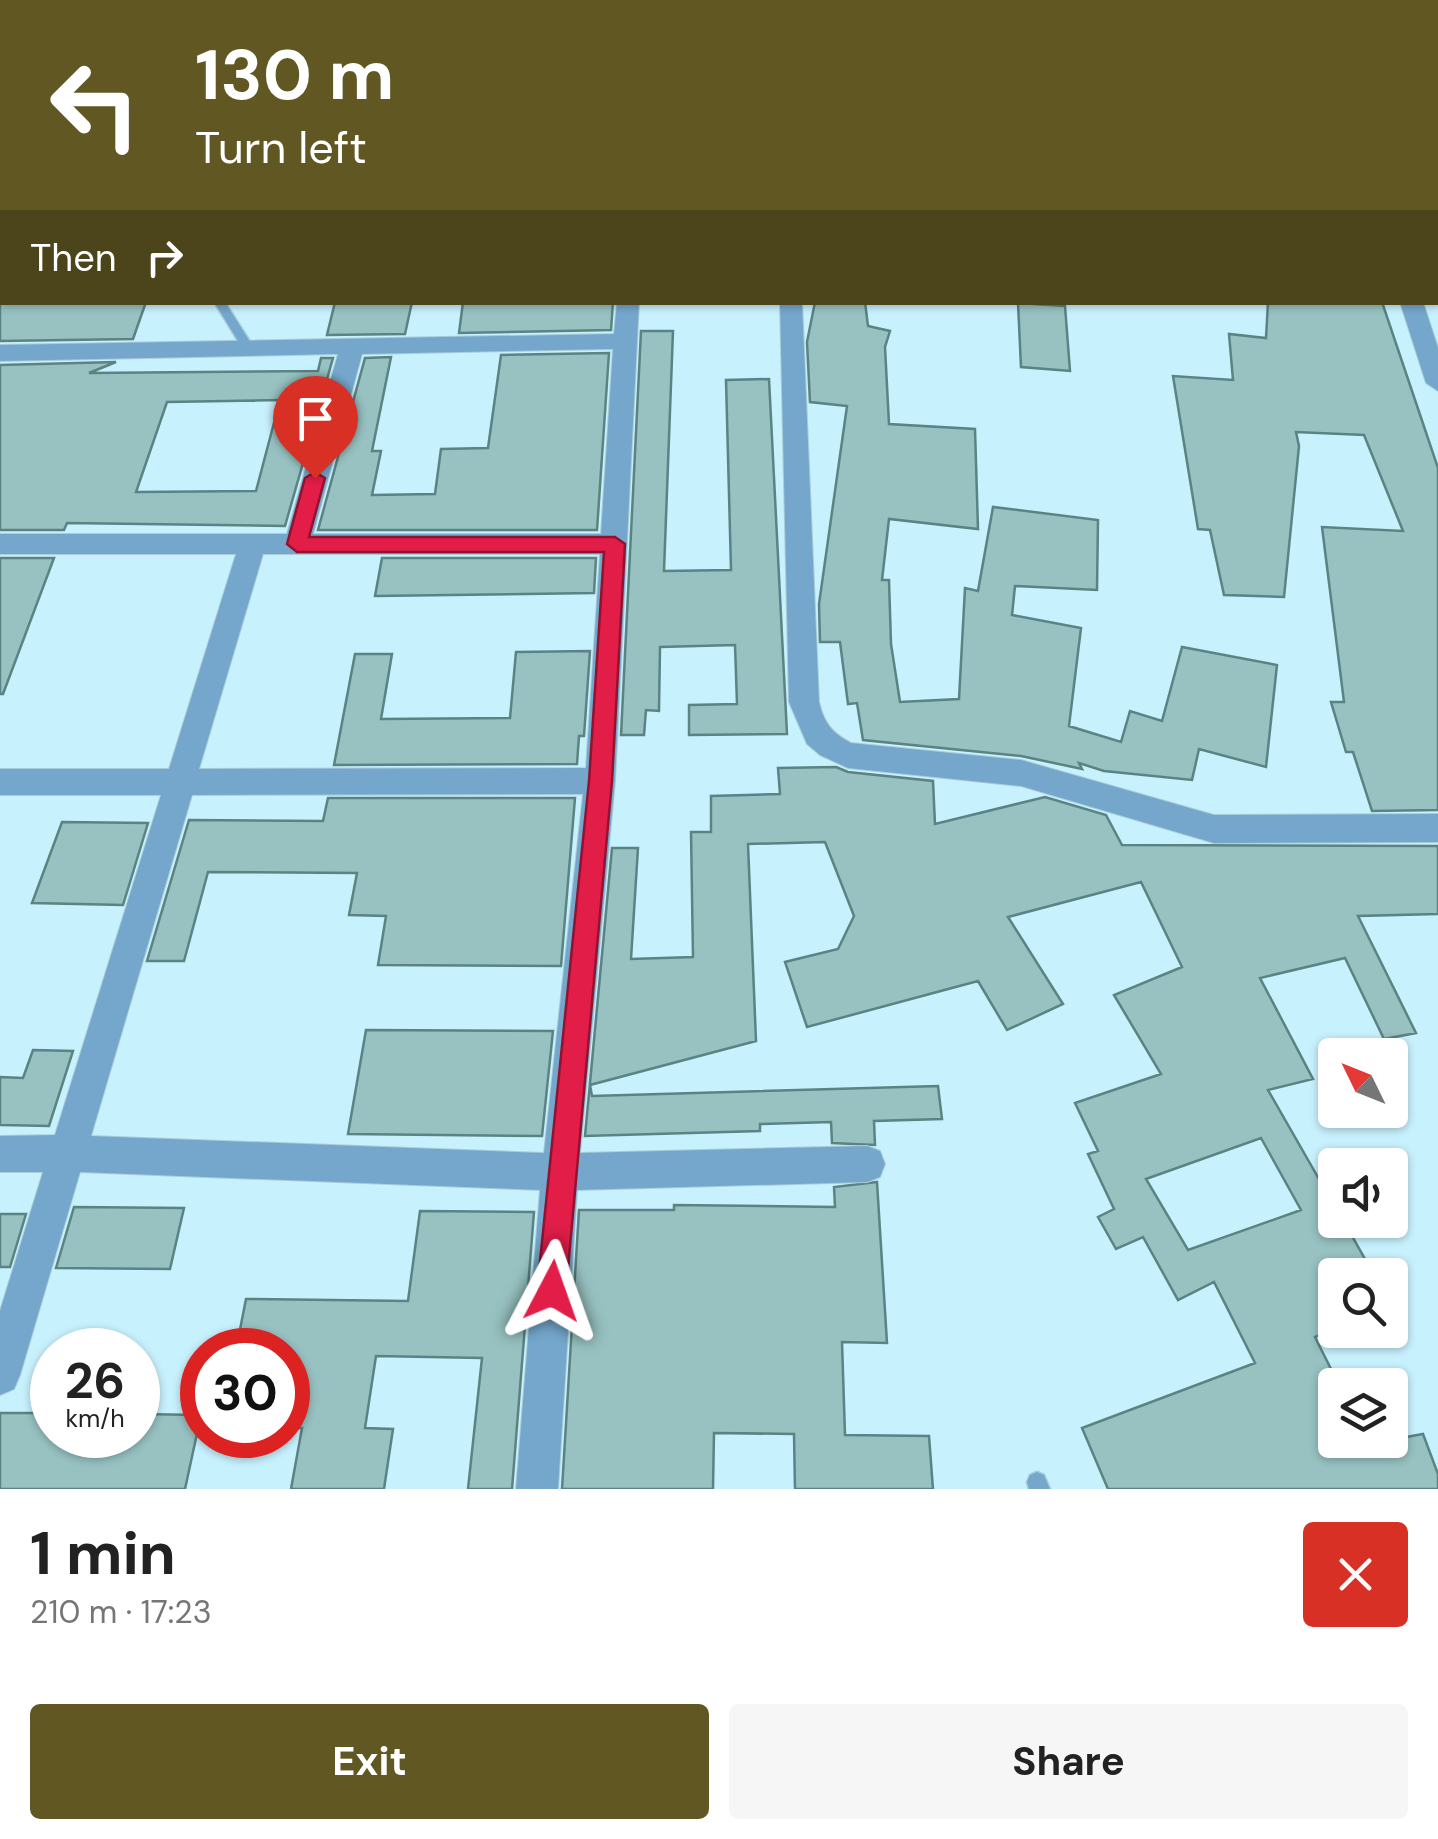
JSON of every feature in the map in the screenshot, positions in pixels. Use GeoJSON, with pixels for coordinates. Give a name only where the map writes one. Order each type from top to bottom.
{"type":"FeatureCollection","features":[{"type":"Feature","properties":{"kind":"street"},"geometry":{"type":"LineString","coordinates":[[537,1489],[560,1172],[600,781],[628,305]]}},
{"type":"Feature","properties":{"kind":"street"},"geometry":{"type":"LineString","coordinates":[[790,305],[804,702],[815,736],[827,746],[848,754],[1021,773],[1214,828],[1438,828]]}},
{"type":"Feature","properties":{"kind":"street"},"geometry":{"type":"LineString","coordinates":[[1413,305],[1438,383]]}},
{"type":"Feature","properties":{"kind":"street"},"geometry":{"type":"LineString","coordinates":[[0,353],[626,341]]}},
{"type":"Feature","properties":{"kind":"street"},"geometry":{"type":"LineString","coordinates":[[297,544],[352,346]]}},
{"type":"Feature","properties":{"kind":"street"},"geometry":{"type":"LineString","coordinates":[[0,544],[615,544]]}},
{"type":"Feature","properties":{"kind":"street"},"geometry":{"type":"LineString","coordinates":[[0,1375],[252,545]]}},
{"type":"Feature","properties":{"kind":"street"},"geometry":{"type":"LineString","coordinates":[[0,782],[600,781]]}},
{"type":"Feature","properties":{"kind":"street"},"geometry":{"type":"LineString","coordinates":[[0,1154],[70,1152],[560,1172],[867,1164]]}},
{"type":"Feature","properties":{"kind":"lane"},"geometry":{"type":"LineString","coordinates":[[220,305],[250,351]]}},
{"type":"Feature","properties":{"kind":"building"},"geometry":{"type":"Polygon","coordinates":[[[0,305],[145,305],[133,339],[0,341],[0,305]]]}},
{"type":"Feature","properties":{"kind":"building"},"geometry":{"type":"Polygon","coordinates":[[[334,305],[411,305],[405,334],[327,335],[334,305]]]}},
{"type":"Feature","properties":{"kind":"building"},"geometry":{"type":"Polygon","coordinates":[[[463,305],[613,305],[611,330],[459,333],[463,305]]]}},
{"type":"Feature","properties":{"kind":"building"},"geometry":{"type":"Polygon","coordinates":[[[814,305],[865,305],[868,326],[890,331],[885,347],[889,424],[975,429],[978,529],[889,519],[882,580],[889,580],[891,644],[900,702],[959,699],[965,588],[978,591],[993,507],[1098,520],[1097,590],[1015,586],[1012,615],[1081,628],[1069,726],[1121,742],[1130,711],[1162,721],[1182,647],[1277,665],[1266,767],[1199,749],[1192,780],[1104,771],[1079,763],[1082,769],[1021,756],[863,740],[857,703],[848,704],[840,642],[820,642],[819,604],[847,406],[810,402],[807,342],[814,305]]]}},
{"type":"Feature","properties":{"kind":"building"},"geometry":{"type":"Polygon","coordinates":[[[1018,305],[1065,306],[1070,371],[1021,367],[1018,305]]]}},
{"type":"Feature","properties":{"kind":"building"},"geometry":{"type":"Polygon","coordinates":[[[1268,305],[1383,305],[1438,468],[1438,810],[1372,811],[1353,752],[1346,752],[1331,702],[1344,702],[1322,527],[1403,531],[1364,435],[1296,432],[1299,446],[1284,597],[1224,595],[1210,530],[1198,529],[1173,376],[1233,380],[1229,334],[1266,338],[1268,305]]]}},
{"type":"Feature","properties":{"kind":"building"},"geometry":{"type":"Polygon","coordinates":[[[641,331],[673,331],[664,571],[731,570],[726,380],[769,379],[787,734],[689,735],[689,705],[737,704],[735,645],[660,647],[659,711],[646,710],[644,735],[621,735],[641,331]]]}},
{"type":"Feature","properties":{"kind":"building"},"geometry":{"type":"Polygon","coordinates":[[[609,353],[597,530],[318,530],[365,358],[391,357],[372,451],[381,451],[372,495],[435,494],[441,449],[488,448],[501,355],[609,353]]]}},
{"type":"Feature","properties":{"kind":"building"},"geometry":{"type":"Polygon","coordinates":[[[321,358],[333,358],[285,526],[67,523],[64,530],[0,530],[0,365],[116,362],[89,373],[318,371],[321,358]],[[280,400],[167,402],[136,492],[256,491],[280,400]]]}},
{"type":"Feature","properties":{"kind":"building"},"geometry":{"type":"Polygon","coordinates":[[[0,558],[54,558],[3,694],[0,694],[0,558]]]}},
{"type":"Feature","properties":{"kind":"building"},"geometry":{"type":"Polygon","coordinates":[[[382,558],[596,558],[594,593],[375,596],[382,558]]]}},
{"type":"Feature","properties":{"kind":"building"},"geometry":{"type":"Polygon","coordinates":[[[590,651],[584,736],[579,736],[577,764],[334,765],[355,654],[392,654],[381,719],[510,718],[516,652],[590,651]]]}},
{"type":"Feature","properties":{"kind":"building"},"geometry":{"type":"Polygon","coordinates":[[[836,767],[848,772],[933,781],[935,824],[1045,797],[1106,815],[1122,845],[1438,846],[1438,914],[1358,916],[1416,1033],[1384,1038],[1345,958],[1260,978],[1313,1079],[1268,1090],[1318,1177],[1318,1238],[1353,1238],[1364,1258],[1318,1258],[1315,1337],[1330,1368],[1318,1368],[1318,1458],[1408,1458],[1408,1437],[1423,1434],[1438,1474],[1438,1489],[1108,1489],[1082,1428],[1255,1363],[1214,1282],[1178,1300],[1143,1237],[1116,1249],[1098,1217],[1114,1209],[1088,1154],[1098,1151],[1075,1103],[1161,1074],[1114,995],[1182,967],[1141,882],[1008,917],[1063,1004],[1007,1030],[978,981],[807,1027],[785,962],[838,949],[854,916],[825,842],[748,844],[756,1041],[590,1085],[592,1096],[938,1086],[942,1119],[874,1121],[875,1145],[832,1143],[831,1122],[760,1124],[760,1131],[585,1136],[612,848],[638,848],[631,959],[693,957],[691,832],[711,832],[711,796],[780,794],[778,768],[836,767]],[[1261,1138],[1146,1179],[1188,1250],[1301,1210],[1261,1138]]]}},
{"type":"Feature","properties":{"kind":"building"},"geometry":{"type":"Polygon","coordinates":[[[328,798],[575,798],[561,966],[378,965],[386,916],[349,915],[357,873],[208,872],[184,961],[147,961],[189,820],[323,821],[328,798]]]}},
{"type":"Feature","properties":{"kind":"building"},"geometry":{"type":"Polygon","coordinates":[[[62,822],[148,823],[123,905],[32,903],[62,822]]]}},
{"type":"Feature","properties":{"kind":"building"},"geometry":{"type":"Polygon","coordinates":[[[366,1030],[553,1031],[542,1136],[348,1134],[366,1030]]]}},
{"type":"Feature","properties":{"kind":"building"},"geometry":{"type":"Polygon","coordinates":[[[33,1050],[73,1051],[49,1126],[0,1125],[0,1077],[23,1078],[33,1050]]]}},
{"type":"Feature","properties":{"kind":"building"},"geometry":{"type":"Polygon","coordinates":[[[877,1182],[887,1343],[842,1342],[845,1435],[929,1436],[933,1489],[795,1489],[794,1434],[714,1433],[713,1489],[562,1489],[579,1210],[674,1210],[674,1205],[835,1207],[834,1187],[877,1182]]]}},
{"type":"Feature","properties":{"kind":"building"},"geometry":{"type":"Polygon","coordinates":[[[74,1207],[184,1208],[170,1269],[56,1268],[74,1207]]]}},
{"type":"Feature","properties":{"kind":"building"},"geometry":{"type":"Polygon","coordinates":[[[420,1211],[534,1212],[512,1489],[468,1489],[482,1358],[376,1356],[365,1428],[393,1429],[384,1489],[291,1489],[297,1458],[310,1458],[310,1328],[240,1328],[246,1299],[408,1301],[420,1211]]]}},
{"type":"Feature","properties":{"kind":"building"},"geometry":{"type":"Polygon","coordinates":[[[0,1214],[26,1214],[10,1267],[0,1267],[0,1214]]]}},
{"type":"Feature","properties":{"kind":"building"},"geometry":{"type":"Polygon","coordinates":[[[0,1413],[30,1413],[30,1458],[160,1458],[160,1414],[180,1415],[180,1458],[192,1458],[185,1489],[0,1489],[0,1413]]]}},
{"type":"Feature","properties":{"kind":"route"},"geometry":{"type":"LineString","coordinates":[[315,478],[297,544],[615,544],[600,781],[560,1172],[552,1291]]}}]}
